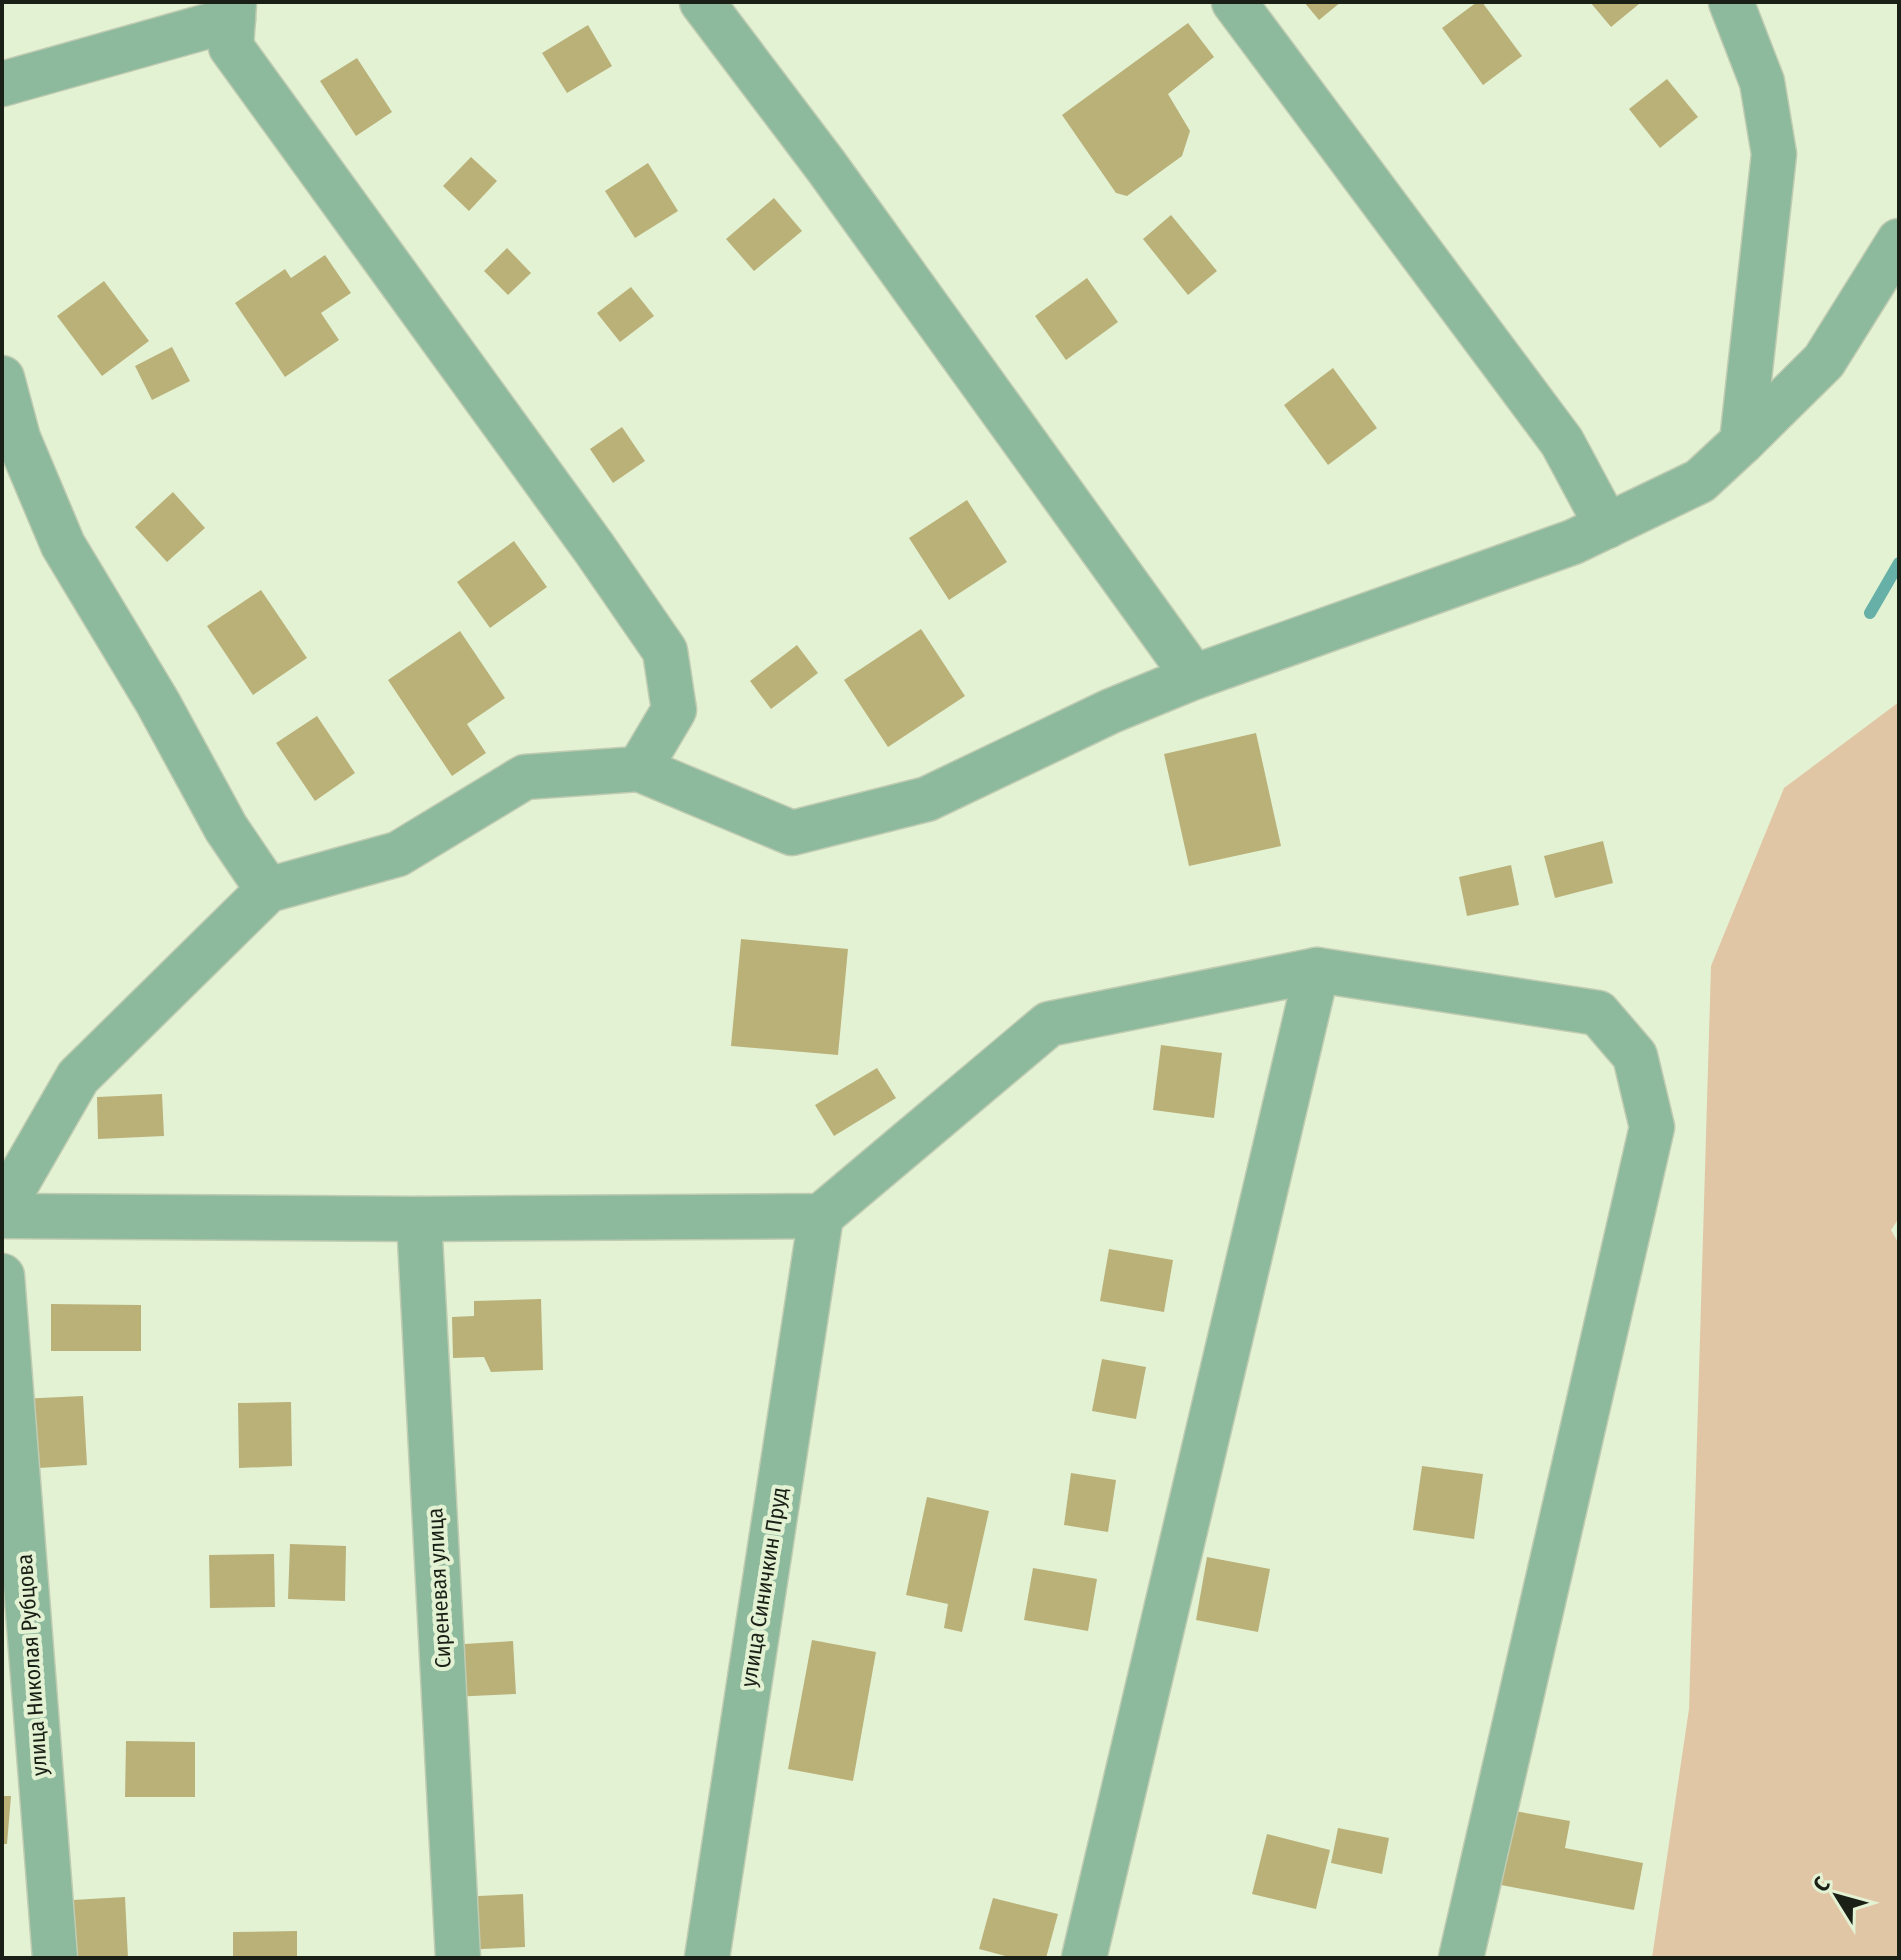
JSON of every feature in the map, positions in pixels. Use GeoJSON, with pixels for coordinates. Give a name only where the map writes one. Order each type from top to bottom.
{"type":"FeatureCollection","features":[{"type":"Feature","properties":{"kind":"street"},"geometry":{"type":"LineString","coordinates":[[702,2],[826,166],[1194,677]]}},
{"type":"Feature","properties":{"kind":"street"},"geometry":{"type":"LineString","coordinates":[[1234,2],[1562,442],[1607,526]]}},
{"type":"Feature","properties":{"kind":"street"},"geometry":{"type":"LineString","coordinates":[[1731,2],[1762,82],[1774,154],[1742,442]]}},
{"type":"Feature","properties":{"kind":"street"},"geometry":{"type":"LineString","coordinates":[[2,84],[233,10],[231,47],[594,548],[665,651],[674,710],[639,769]]}},
{"type":"Feature","properties":{"kind":"street"},"geometry":{"type":"LineString","coordinates":[[2,1209],[78,1077],[268,890],[398,854],[525,777],[639,769],[792,833],[927,799],[1111,711],[1194,677],[1573,542],[1700,481],[1824,361],[1899,241]]}},
{"type":"Feature","properties":{"kind":"street"},"geometry":{"type":"LineString","coordinates":[[2,378],[18,438],[63,545],[158,703],[226,828],[268,890]]}},
{"type":"Feature","properties":{"kind":"street"},"geometry":{"type":"LineString","coordinates":[[1084,1958],[1317,970]]}},
{"type":"Feature","properties":{"kind":"street"},"geometry":{"type":"LineString","coordinates":[[2,1216],[419,1219],[821,1216],[1049,1024],[1317,970],[1598,1013],[1635,1056],[1652,1127],[1461,1958]]}},
{"type":"Feature","properties":{"kind":"street","name":"улица Синичкин Пруд"},"geometry":{"type":"LineString","coordinates":[[707,1958],[821,1216]]}},
{"type":"Feature","properties":{"kind":"street","name":"Сиреневая улица"},"geometry":{"type":"LineString","coordinates":[[419,1219],[458,1958]]}},
{"type":"Feature","properties":{"kind":"street","name":"улица Николая Рубцова"},"geometry":{"type":"LineString","coordinates":[[2,1276],[55,1958]]}},
{"type":"Feature","properties":{"kind":"shaded area"},"geometry":{"type":"Polygon","coordinates":[[[1899,702],[1899,1218],[1891,1230],[1899,1244],[1899,1958],[1652,1958],[1689,1709],[1711,966],[1784,788],[1899,702]]]}},
{"type":"Feature","properties":{"kind":"building"},"geometry":{"type":"Polygon","coordinates":[[[1304,2],[1341,2],[1319,20],[1304,2]]]}},
{"type":"Feature","properties":{"kind":"building"},"geometry":{"type":"Polygon","coordinates":[[[1477,2],[1482,2],[1522,56],[1483,85],[1442,28],[1477,2]]]}},
{"type":"Feature","properties":{"kind":"building"},"geometry":{"type":"Polygon","coordinates":[[[1590,2],[1637,2],[1639,4],[1611,27],[1590,2]]]}},
{"type":"Feature","properties":{"kind":"building"},"geometry":{"type":"Polygon","coordinates":[[[1188,23],[1214,57],[1168,94],[1190,131],[1182,156],[1127,196],[1116,193],[1062,115],[1188,23]]]}},
{"type":"Feature","properties":{"kind":"building"},"geometry":{"type":"Polygon","coordinates":[[[588,25],[612,66],[567,93],[542,53],[588,25]]]}},
{"type":"Feature","properties":{"kind":"building"},"geometry":{"type":"Polygon","coordinates":[[[357,58],[392,112],[356,136],[320,81],[357,58]]]}},
{"type":"Feature","properties":{"kind":"building"},"geometry":{"type":"Polygon","coordinates":[[[1667,79],[1698,117],[1660,148],[1629,109],[1667,79]]]}},
{"type":"Feature","properties":{"kind":"building"},"geometry":{"type":"Polygon","coordinates":[[[471,157],[497,181],[469,211],[443,186],[471,157]]]}},
{"type":"Feature","properties":{"kind":"building"},"geometry":{"type":"Polygon","coordinates":[[[648,163],[678,211],[635,238],[605,191],[648,163]]]}},
{"type":"Feature","properties":{"kind":"building"},"geometry":{"type":"Polygon","coordinates":[[[774,198],[802,231],[754,271],[726,239],[774,198]]]}},
{"type":"Feature","properties":{"kind":"building"},"geometry":{"type":"Polygon","coordinates":[[[1171,215],[1217,271],[1188,295],[1143,239],[1171,215]]]}},
{"type":"Feature","properties":{"kind":"building"},"geometry":{"type":"Polygon","coordinates":[[[507,248],[531,273],[508,295],[484,271],[507,248]]]}},
{"type":"Feature","properties":{"kind":"building"},"geometry":{"type":"Polygon","coordinates":[[[325,255],[351,293],[321,313],[339,340],[285,377],[235,303],[285,269],[291,278],[325,255]]]}},
{"type":"Feature","properties":{"kind":"building"},"geometry":{"type":"Polygon","coordinates":[[[1087,278],[1118,322],[1066,360],[1035,316],[1087,278]]]}},
{"type":"Feature","properties":{"kind":"building"},"geometry":{"type":"Polygon","coordinates":[[[104,281],[149,341],[102,376],[57,316],[104,281]]]}},
{"type":"Feature","properties":{"kind":"building"},"geometry":{"type":"Polygon","coordinates":[[[631,287],[654,316],[620,342],[597,313],[631,287]]]}},
{"type":"Feature","properties":{"kind":"building"},"geometry":{"type":"Polygon","coordinates":[[[172,347],[190,381],[152,400],[135,366],[172,347]]]}},
{"type":"Feature","properties":{"kind":"building"},"geometry":{"type":"Polygon","coordinates":[[[1333,368],[1377,428],[1328,465],[1284,405],[1333,368]]]}},
{"type":"Feature","properties":{"kind":"building"},"geometry":{"type":"Polygon","coordinates":[[[622,427],[645,461],[613,483],[590,449],[622,427]]]}},
{"type":"Feature","properties":{"kind":"building"},"geometry":{"type":"Polygon","coordinates":[[[173,492],[205,528],[167,562],[135,527],[173,492]]]}},
{"type":"Feature","properties":{"kind":"building"},"geometry":{"type":"Polygon","coordinates":[[[967,500],[1007,562],[949,600],[909,538],[967,500]]]}},
{"type":"Feature","properties":{"kind":"building"},"geometry":{"type":"Polygon","coordinates":[[[514,541],[547,587],[490,628],[457,582],[514,541]]]}},
{"type":"Feature","properties":{"kind":"building"},"geometry":{"type":"Polygon","coordinates":[[[261,590],[307,658],[253,695],[207,626],[261,590]]]}},
{"type":"Feature","properties":{"kind":"building"},"geometry":{"type":"Polygon","coordinates":[[[921,629],[965,696],[888,747],[844,680],[921,629]]]}},
{"type":"Feature","properties":{"kind":"building"},"geometry":{"type":"Polygon","coordinates":[[[460,631],[505,698],[467,724],[486,753],[452,776],[388,680],[460,631]]]}},
{"type":"Feature","properties":{"kind":"building"},"geometry":{"type":"Polygon","coordinates":[[[797,645],[818,673],[771,709],[750,681],[797,645]]]}},
{"type":"Feature","properties":{"kind":"building"},"geometry":{"type":"Polygon","coordinates":[[[317,716],[355,773],[315,801],[276,743],[317,716]]]}},
{"type":"Feature","properties":{"kind":"building"},"geometry":{"type":"Polygon","coordinates":[[[1256,733],[1281,846],[1189,866],[1164,754],[1256,733]]]}},
{"type":"Feature","properties":{"kind":"building"},"geometry":{"type":"Polygon","coordinates":[[[1603,841],[1613,883],[1555,898],[1544,856],[1603,841]]]}},
{"type":"Feature","properties":{"kind":"building"},"geometry":{"type":"Polygon","coordinates":[[[1511,865],[1519,905],[1467,916],[1459,877],[1511,865]]]}},
{"type":"Feature","properties":{"kind":"building"},"geometry":{"type":"Polygon","coordinates":[[[741,939],[848,949],[838,1055],[731,1046],[741,939]]]}},
{"type":"Feature","properties":{"kind":"building"},"geometry":{"type":"Polygon","coordinates":[[[1161,1045],[1222,1053],[1214,1118],[1153,1110],[1161,1045]]]}},
{"type":"Feature","properties":{"kind":"building"},"geometry":{"type":"Polygon","coordinates":[[[877,1068],[896,1098],[834,1136],[815,1105],[877,1068]]]}},
{"type":"Feature","properties":{"kind":"building"},"geometry":{"type":"Polygon","coordinates":[[[162,1094],[164,1136],[98,1139],[97,1097],[162,1094]]]}},
{"type":"Feature","properties":{"kind":"building"},"geometry":{"type":"Polygon","coordinates":[[[1109,1249],[1173,1260],[1164,1312],[1100,1301],[1109,1249]]]}},
{"type":"Feature","properties":{"kind":"building"},"geometry":{"type":"Polygon","coordinates":[[[541,1299],[543,1370],[491,1372],[484,1357],[453,1358],[452,1317],[474,1316],[474,1301],[541,1299]]]}},
{"type":"Feature","properties":{"kind":"building"},"geometry":{"type":"Polygon","coordinates":[[[51,1304],[141,1305],[141,1351],[51,1351],[51,1304]]]}},
{"type":"Feature","properties":{"kind":"building"},"geometry":{"type":"Polygon","coordinates":[[[1102,1359],[1146,1367],[1136,1419],[1092,1411],[1102,1359]]]}},
{"type":"Feature","properties":{"kind":"building"},"geometry":{"type":"Polygon","coordinates":[[[83,1396],[87,1465],[23,1469],[19,1399],[83,1396]]]}},
{"type":"Feature","properties":{"kind":"building"},"geometry":{"type":"Polygon","coordinates":[[[291,1402],[292,1466],[239,1468],[238,1403],[291,1402]]]}},
{"type":"Feature","properties":{"kind":"building"},"geometry":{"type":"Polygon","coordinates":[[[1422,1466],[1483,1474],[1474,1539],[1413,1530],[1422,1466]]]}},
{"type":"Feature","properties":{"kind":"building"},"geometry":{"type":"Polygon","coordinates":[[[1071,1473],[1116,1480],[1108,1532],[1064,1525],[1071,1473]]]}},
{"type":"Feature","properties":{"kind":"building"},"geometry":{"type":"Polygon","coordinates":[[[927,1497],[989,1511],[962,1632],[944,1628],[948,1604],[906,1595],[927,1497]]]}},
{"type":"Feature","properties":{"kind":"building"},"geometry":{"type":"Polygon","coordinates":[[[290,1544],[346,1546],[345,1601],[288,1599],[290,1544]]]}},
{"type":"Feature","properties":{"kind":"building"},"geometry":{"type":"Polygon","coordinates":[[[274,1554],[275,1607],[210,1608],[209,1555],[274,1554]]]}},
{"type":"Feature","properties":{"kind":"building"},"geometry":{"type":"Polygon","coordinates":[[[1207,1557],[1270,1569],[1258,1632],[1196,1620],[1207,1557]]]}},
{"type":"Feature","properties":{"kind":"building"},"geometry":{"type":"Polygon","coordinates":[[[1033,1568],[1097,1579],[1088,1631],[1024,1620],[1033,1568]]]}},
{"type":"Feature","properties":{"kind":"building"},"geometry":{"type":"Polygon","coordinates":[[[812,1640],[876,1652],[853,1781],[788,1769],[812,1640]]]}},
{"type":"Feature","properties":{"kind":"building"},"geometry":{"type":"Polygon","coordinates":[[[513,1641],[516,1694],[451,1697],[448,1645],[513,1641]]]}},
{"type":"Feature","properties":{"kind":"building"},"geometry":{"type":"Polygon","coordinates":[[[126,1741],[195,1742],[195,1797],[125,1797],[126,1741]]]}},
{"type":"Feature","properties":{"kind":"building"},"geometry":{"type":"Polygon","coordinates":[[[2,1796],[11,1796],[7,1844],[2,1844],[2,1796]]]}},
{"type":"Feature","properties":{"kind":"building"},"geometry":{"type":"Polygon","coordinates":[[[1515,1811],[1570,1821],[1565,1848],[1643,1863],[1634,1910],[1501,1885],[1515,1811]]]}},
{"type":"Feature","properties":{"kind":"building"},"geometry":{"type":"Polygon","coordinates":[[[1338,1828],[1389,1838],[1382,1874],[1331,1863],[1338,1828]]]}},
{"type":"Feature","properties":{"kind":"building"},"geometry":{"type":"Polygon","coordinates":[[[1267,1834],[1330,1850],[1316,1909],[1252,1894],[1267,1834]]]}},
{"type":"Feature","properties":{"kind":"building"},"geometry":{"type":"Polygon","coordinates":[[[523,1894],[525,1947],[461,1950],[458,1897],[523,1894]]]}},
{"type":"Feature","properties":{"kind":"building"},"geometry":{"type":"Polygon","coordinates":[[[125,1897],[128,1958],[59,1958],[55,1901],[125,1897]]]}},
{"type":"Feature","properties":{"kind":"building"},"geometry":{"type":"Polygon","coordinates":[[[993,1898],[1058,1914],[1046,1958],[1013,1958],[979,1949],[993,1898]]]}},
{"type":"Feature","properties":{"kind":"building"},"geometry":{"type":"Polygon","coordinates":[[[297,1931],[297,1958],[233,1958],[233,1932],[297,1931]]]}},
{"type":"Feature","properties":{"kind":"waterway"},"geometry":{"type":"LineString","coordinates":[[1870,613],[1899,563]]}}]}
